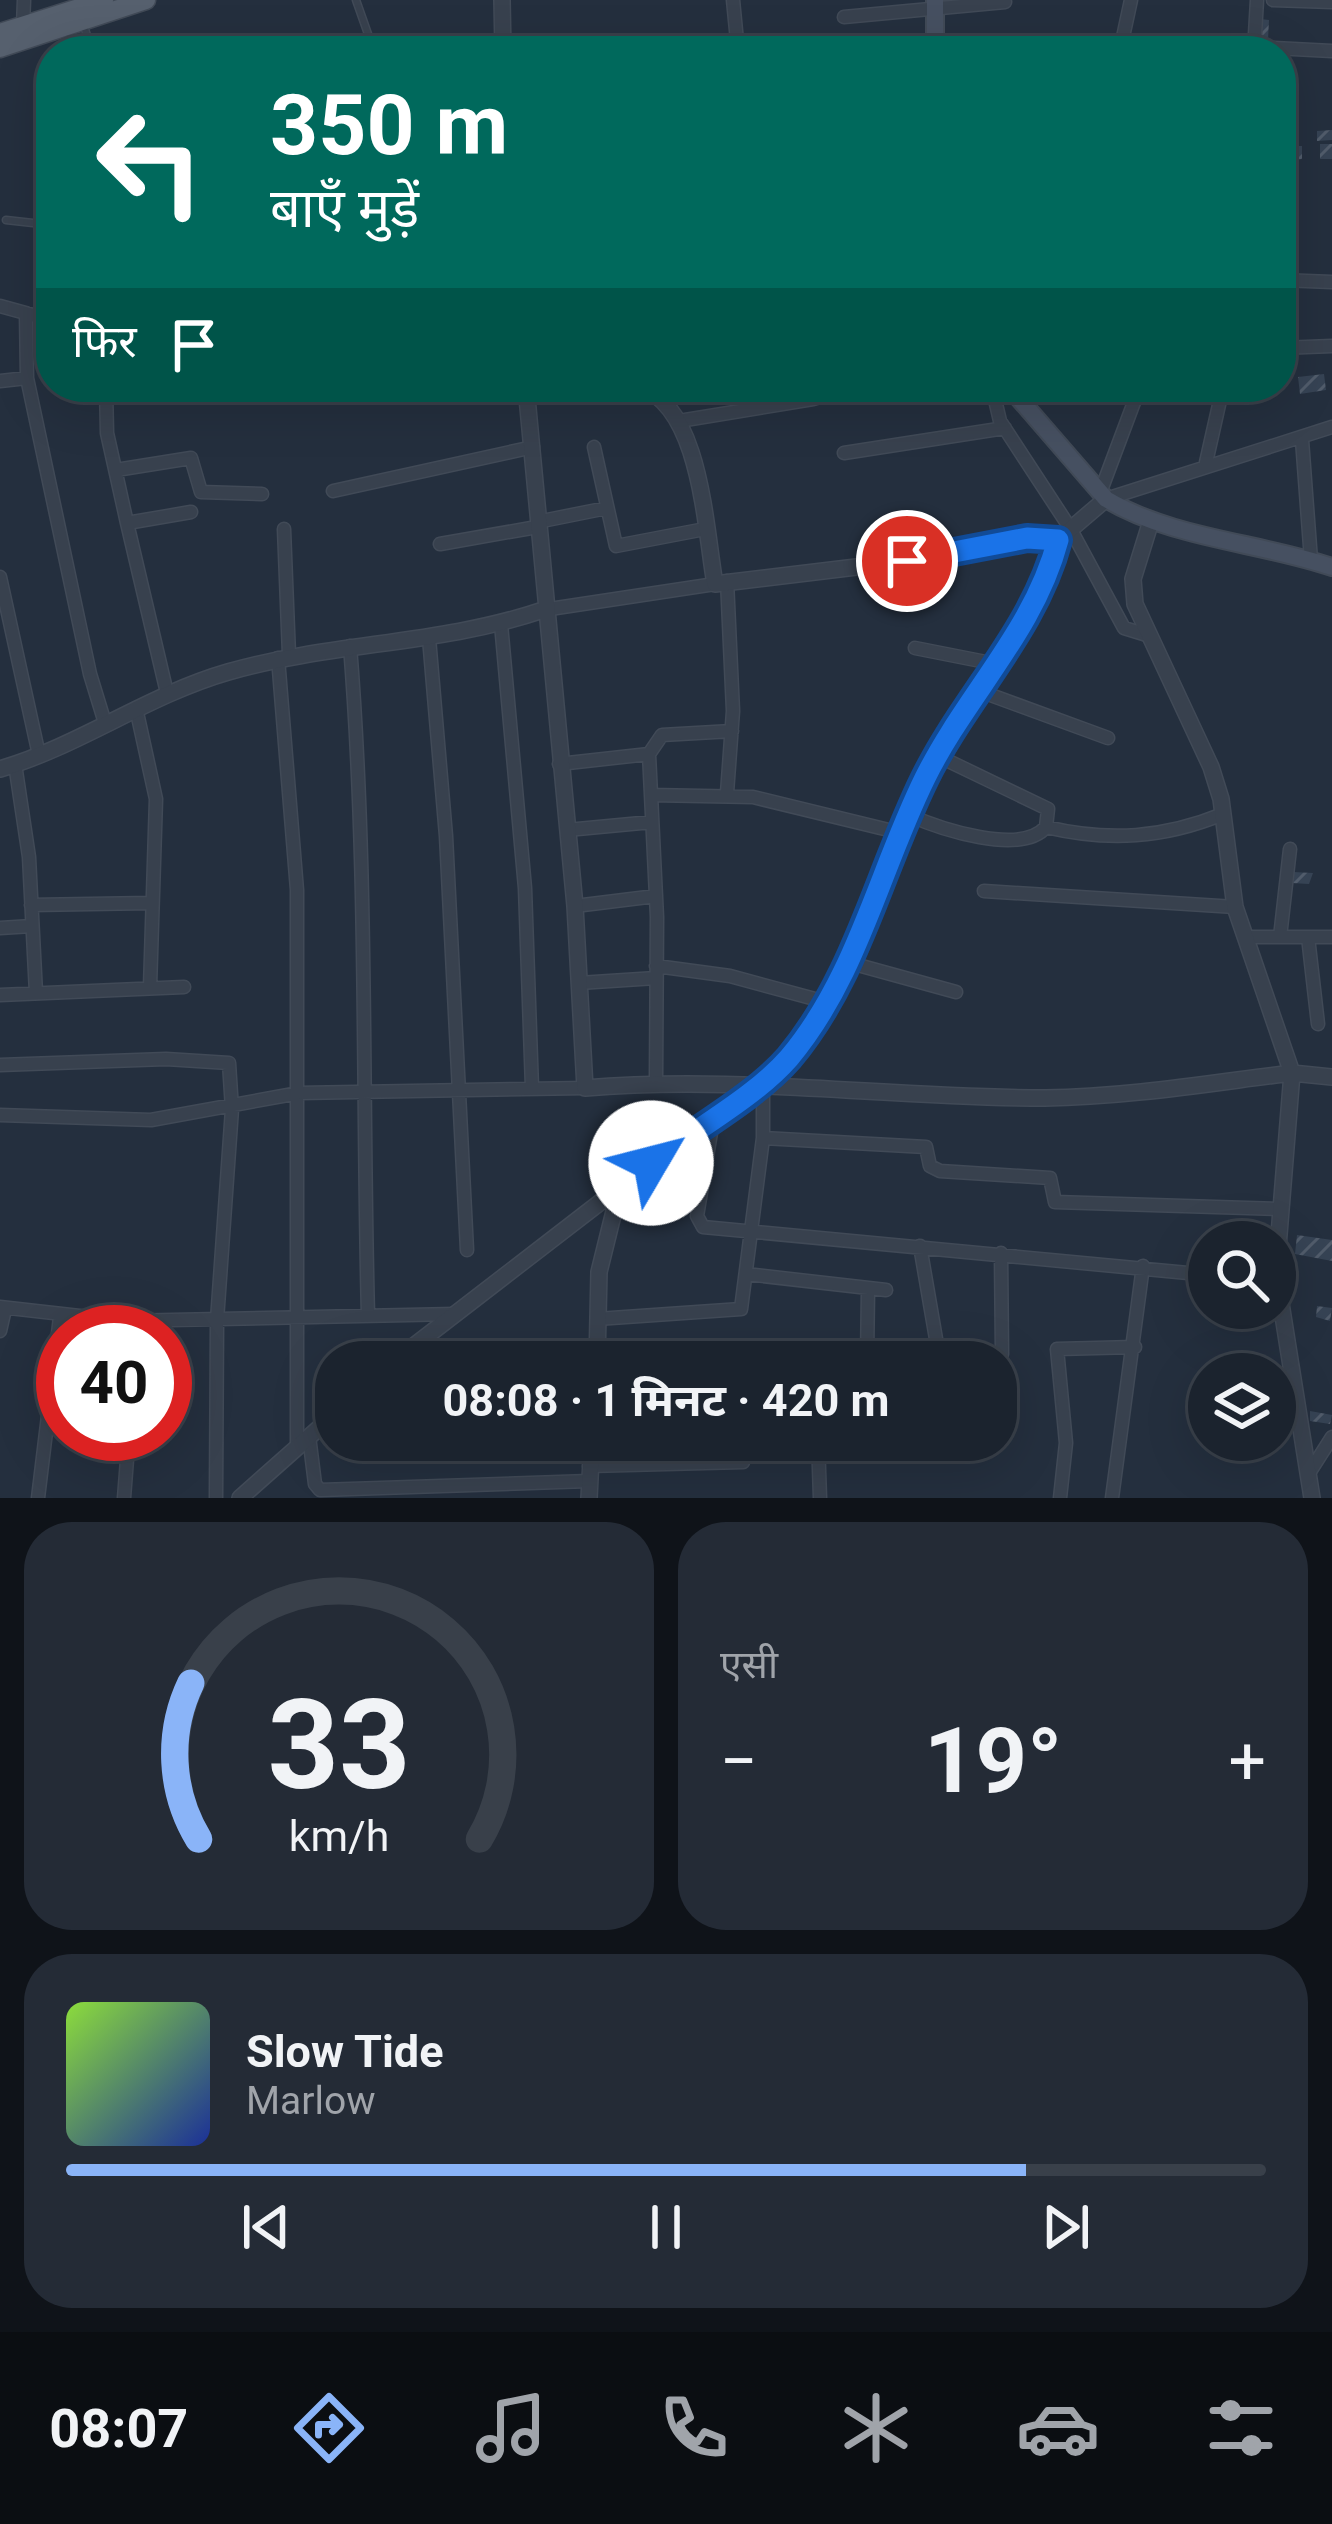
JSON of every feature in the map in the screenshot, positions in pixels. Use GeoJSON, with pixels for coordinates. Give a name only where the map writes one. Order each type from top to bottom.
{"type":"FeatureCollection","features":[{"type":"Feature","properties":{"kind":"main road"},"geometry":{"type":"LineString","coordinates":[[0,48],[81,16],[104,0]]}},
{"type":"Feature","properties":{"kind":"main road"},"geometry":{"type":"LineString","coordinates":[[0,33],[146,0]]}},
{"type":"Feature","properties":{"kind":"main road"},"geometry":{"type":"LineString","coordinates":[[934,36],[935,4]]}},
{"type":"Feature","properties":{"kind":"main road"},"geometry":{"type":"LineString","coordinates":[[1022,402],[1103,496],[1151,521],[1332,567]]}},
{"type":"Feature","properties":{"kind":"street"},"geometry":{"type":"LineString","coordinates":[[23,26],[24,0]]}},
{"type":"Feature","properties":{"kind":"street"},"geometry":{"type":"LineString","coordinates":[[502,0],[503,36]]}},
{"type":"Feature","properties":{"kind":"street"},"geometry":{"type":"LineString","coordinates":[[734,0],[737,36]]}},
{"type":"Feature","properties":{"kind":"street"},"geometry":{"type":"LineString","coordinates":[[1123,36],[1131,0]]}},
{"type":"Feature","properties":{"kind":"street"},"geometry":{"type":"LineString","coordinates":[[1255,36],[1257,0]]}},
{"type":"Feature","properties":{"kind":"street"},"geometry":{"type":"LineString","coordinates":[[1273,0],[1332,2]]}},
{"type":"Feature","properties":{"kind":"street"},"geometry":{"type":"LineString","coordinates":[[844,16],[935,4],[1005,2]]}},
{"type":"Feature","properties":{"kind":"street"},"geometry":{"type":"LineString","coordinates":[[1296,49],[1332,51]]}},
{"type":"Feature","properties":{"kind":"street"},"geometry":{"type":"LineString","coordinates":[[1296,281],[1332,282]]}},
{"type":"Feature","properties":{"kind":"street"},"geometry":{"type":"LineString","coordinates":[[0,306],[36,316]]}},
{"type":"Feature","properties":{"kind":"street"},"geometry":{"type":"LineString","coordinates":[[26,313],[27,378],[105,723]]}},
{"type":"Feature","properties":{"kind":"street"},"geometry":{"type":"LineString","coordinates":[[1296,347],[1332,346]]}},
{"type":"Feature","properties":{"kind":"street"},"geometry":{"type":"LineString","coordinates":[[0,381],[27,378]]}},
{"type":"Feature","properties":{"kind":"street"},"geometry":{"type":"LineString","coordinates":[[108,402],[116,470],[166,693]]}},
{"type":"Feature","properties":{"kind":"street"},"geometry":{"type":"LineString","coordinates":[[528,402],[543,610],[575,907],[585,1088]]}},
{"type":"Feature","properties":{"kind":"street"},"geometry":{"type":"LineString","coordinates":[[667,402],[689,446],[721,582],[732,731],[727,794]]}},
{"type":"Feature","properties":{"kind":"street"},"geometry":{"type":"LineString","coordinates":[[679,421],[800,402]]}},
{"type":"Feature","properties":{"kind":"street"},"geometry":{"type":"LineString","coordinates":[[997,402],[1005,428],[1064,534],[1124,628],[1150,636]]}},
{"type":"Feature","properties":{"kind":"street"},"geometry":{"type":"LineString","coordinates":[[420,1341],[714,1115],[765,1083],[826,1002],[938,756],[977,690],[1034,610],[1064,534],[1103,496],[1135,402]]}},
{"type":"Feature","properties":{"kind":"street"},"geometry":{"type":"LineString","coordinates":[[1205,467],[1220,402]]}},
{"type":"Feature","properties":{"kind":"street"},"geometry":{"type":"LineString","coordinates":[[1103,496],[1302,440],[1332,427]]}},
{"type":"Feature","properties":{"kind":"street"},"geometry":{"type":"LineString","coordinates":[[844,453],[1005,428]]}},
{"type":"Feature","properties":{"kind":"street"},"geometry":{"type":"LineString","coordinates":[[1302,440],[1311,560]]}},
{"type":"Feature","properties":{"kind":"street"},"geometry":{"type":"LineString","coordinates":[[333,491],[533,447]]}},
{"type":"Feature","properties":{"kind":"street"},"geometry":{"type":"LineString","coordinates":[[594,447],[619,547],[705,529]]}},
{"type":"Feature","properties":{"kind":"street"},"geometry":{"type":"LineString","coordinates":[[116,470],[191,458],[201,492],[262,494]]}},
{"type":"Feature","properties":{"kind":"street"},"geometry":{"type":"LineString","coordinates":[[440,544],[607,508]]}},
{"type":"Feature","properties":{"kind":"street"},"geometry":{"type":"LineString","coordinates":[[127,523],[191,512]]}},
{"type":"Feature","properties":{"kind":"street"},"geometry":{"type":"LineString","coordinates":[[1151,521],[1133,579],[1135,604],[1211,766],[1223,814],[1234,907],[1292,1073],[1280,1221]]}},
{"type":"Feature","properties":{"kind":"street"},"geometry":{"type":"LineString","coordinates":[[284,529],[284,657],[296,890],[297,1316],[303,1442],[316,1487],[339,1494],[428,1493],[589,1482],[743,1462]]}},
{"type":"Feature","properties":{"kind":"street"},"geometry":{"type":"LineString","coordinates":[[36,993],[31,905],[7,767],[166,693],[284,657],[429,638],[543,610],[721,582],[907,561],[1064,534]]}},
{"type":"Feature","properties":{"kind":"street"},"geometry":{"type":"LineString","coordinates":[[0,577],[39,755]]}},
{"type":"Feature","properties":{"kind":"street"},"geometry":{"type":"LineString","coordinates":[[501,624],[525,888],[532,1088]]}},
{"type":"Feature","properties":{"kind":"street"},"geometry":{"type":"LineString","coordinates":[[429,638],[467,1250]]}},
{"type":"Feature","properties":{"kind":"street"},"geometry":{"type":"LineString","coordinates":[[350,646],[366,910],[362,1092],[368,1315]]}},
{"type":"Feature","properties":{"kind":"street"},"geometry":{"type":"LineString","coordinates":[[915,648],[996,664]]}},
{"type":"Feature","properties":{"kind":"street"},"geometry":{"type":"LineString","coordinates":[[977,690],[1108,738]]}},
{"type":"Feature","properties":{"kind":"street"},"geometry":{"type":"LineString","coordinates":[[136,708],[156,800],[150,987]]}},
{"type":"Feature","properties":{"kind":"street"},"geometry":{"type":"LineString","coordinates":[[656,1082],[656,896],[649,754],[662,735],[732,731]]}},
{"type":"Feature","properties":{"kind":"street"},"geometry":{"type":"LineString","coordinates":[[560,764],[649,754]]}},
{"type":"Feature","properties":{"kind":"street"},"geometry":{"type":"LineString","coordinates":[[909,815],[974,837],[1035,837],[1046,827],[1048,809],[938,756]]}},
{"type":"Feature","properties":{"kind":"street"},"geometry":{"type":"LineString","coordinates":[[651,795],[727,794],[901,833]]}},
{"type":"Feature","properties":{"kind":"street"},"geometry":{"type":"LineString","coordinates":[[1046,827],[1094,836],[1164,834],[1223,814]]}},
{"type":"Feature","properties":{"kind":"street"},"geometry":{"type":"LineString","coordinates":[[566,830],[652,822]]}},
{"type":"Feature","properties":{"kind":"street"},"geometry":{"type":"LineString","coordinates":[[1280,937],[1290,849]]}},
{"type":"Feature","properties":{"kind":"street"},"geometry":{"type":"LineString","coordinates":[[984,891],[1234,907]]}},
{"type":"Feature","properties":{"kind":"street"},"geometry":{"type":"LineString","coordinates":[[575,907],[656,896]]}},
{"type":"Feature","properties":{"kind":"street"},"geometry":{"type":"LineString","coordinates":[[31,905],[150,903]]}},
{"type":"Feature","properties":{"kind":"street"},"geometry":{"type":"LineString","coordinates":[[0,928],[32,926]]}},
{"type":"Feature","properties":{"kind":"street"},"geometry":{"type":"LineString","coordinates":[[1245,937],[1332,937]]}},
{"type":"Feature","properties":{"kind":"street"},"geometry":{"type":"LineString","coordinates":[[1308,937],[1318,1024]]}},
{"type":"Feature","properties":{"kind":"street"},"geometry":{"type":"LineString","coordinates":[[847,962],[956,992]]}},
{"type":"Feature","properties":{"kind":"street"},"geometry":{"type":"LineString","coordinates":[[579,983],[656,972],[730,976],[826,1002]]}},
{"type":"Feature","properties":{"kind":"street"},"geometry":{"type":"LineString","coordinates":[[0,995],[184,987]]}},
{"type":"Feature","properties":{"kind":"street"},"geometry":{"type":"LineString","coordinates":[[0,1065],[223,1060],[230,1068],[232,1109],[217,1320],[216,1498]]}},
{"type":"Feature","properties":{"kind":"street"},"geometry":{"type":"LineString","coordinates":[[0,1115],[134,1120],[232,1109],[299,1093],[585,1088],[656,1082],[1049,1098],[1292,1073],[1332,1077]]}},
{"type":"Feature","properties":{"kind":"street"},"geometry":{"type":"LineString","coordinates":[[597,1319],[739,1311],[763,1138],[765,1083]]}},
{"type":"Feature","properties":{"kind":"street"},"geometry":{"type":"LineString","coordinates":[[714,1115],[697,1223],[1188,1272]]}},
{"type":"Feature","properties":{"kind":"street"},"geometry":{"type":"LineString","coordinates":[[763,1138],[926,1147],[930,1166],[940,1171],[1050,1178],[1055,1202],[1281,1209]]}},
{"type":"Feature","properties":{"kind":"street"},"geometry":{"type":"LineString","coordinates":[[596,1341],[599,1272],[620,1187]]}},
{"type":"Feature","properties":{"kind":"street"},"geometry":{"type":"LineString","coordinates":[[920,1246],[936,1341]]}},
{"type":"Feature","properties":{"kind":"street"},"geometry":{"type":"LineString","coordinates":[[1001,1253],[1002,1341]]}},
{"type":"Feature","properties":{"kind":"street"},"geometry":{"type":"LineString","coordinates":[[1112,1498],[1143,1266]]}},
{"type":"Feature","properties":{"kind":"street"},"geometry":{"type":"LineString","coordinates":[[746,1274],[886,1290]]}},
{"type":"Feature","properties":{"kind":"street"},"geometry":{"type":"LineString","coordinates":[[867,1341],[868,1289]]}},
{"type":"Feature","properties":{"kind":"street"},"geometry":{"type":"LineString","coordinates":[[0,1331],[2,1308],[36,1313]]}},
{"type":"Feature","properties":{"kind":"street"},"geometry":{"type":"LineString","coordinates":[[192,1322],[455,1313]]}},
{"type":"Feature","properties":{"kind":"street"},"geometry":{"type":"LineString","coordinates":[[1284,1329],[1312,1498]]}},
{"type":"Feature","properties":{"kind":"street"},"geometry":{"type":"LineString","coordinates":[[1060,1498],[1066,1443],[1057,1349],[1135,1347]]}},
{"type":"Feature","properties":{"kind":"street"},"geometry":{"type":"LineString","coordinates":[[240,1498],[315,1431]]}},
{"type":"Feature","properties":{"kind":"street"},"geometry":{"type":"LineString","coordinates":[[1311,1470],[1332,1437]]}},
{"type":"Feature","properties":{"kind":"street"},"geometry":{"type":"LineString","coordinates":[[38,1498],[42,1461]]}},
{"type":"Feature","properties":{"kind":"street"},"geometry":{"type":"LineString","coordinates":[[124,1498],[127,1461]]}},
{"type":"Feature","properties":{"kind":"street"},"geometry":{"type":"LineString","coordinates":[[819,1461],[820,1498]]}},
{"type":"Feature","properties":{"kind":"lane"},"geometry":{"type":"LineString","coordinates":[[356,0],[369,36]]}},
{"type":"Feature","properties":{"kind":"lane"},"geometry":{"type":"LineString","coordinates":[[81,16],[87,36]]}},
{"type":"Feature","properties":{"kind":"lane"},"geometry":{"type":"LineString","coordinates":[[6,220],[36,223]]}},
{"type":"Feature","properties":{"kind":"building"},"geometry":{"type":"Polygon","coordinates":[[[1260,19],[1269,20],[1268,36],[1258,36],[1260,19]]]}},
{"type":"Feature","properties":{"kind":"building"},"geometry":{"type":"Polygon","coordinates":[[[1332,130],[1332,140],[1317,141],[1317,131],[1332,130]]]}},
{"type":"Feature","properties":{"kind":"building"},"geometry":{"type":"Polygon","coordinates":[[[1320,144],[1332,144],[1332,159],[1320,159],[1320,144]]]}},
{"type":"Feature","properties":{"kind":"building"},"geometry":{"type":"Polygon","coordinates":[[[1324,374],[1326,390],[1300,394],[1298,377],[1324,374]]]}},
{"type":"Feature","properties":{"kind":"building"},"geometry":{"type":"Polygon","coordinates":[[[1293,872],[1313,873],[1309,884],[1292,883],[1293,872]]]}},
{"type":"Feature","properties":{"kind":"building"},"geometry":{"type":"Polygon","coordinates":[[[1297,1235],[1332,1240],[1332,1261],[1296,1254],[1297,1235]]]}},
{"type":"Feature","properties":{"kind":"building"},"geometry":{"type":"Polygon","coordinates":[[[1317,1306],[1332,1308],[1330,1321],[1316,1317],[1317,1306]]]}},
{"type":"Feature","properties":{"kind":"building"},"geometry":{"type":"Polygon","coordinates":[[[1310,1411],[1332,1415],[1330,1424],[1310,1421],[1310,1411]]]}},
{"type":"Feature","properties":{"kind":"route"},"geometry":{"type":"LineString","coordinates":[[651,1163],[716,1113],[763,1085],[802,1042],[841,977],[925,777],[977,690],[1034,610],[1058,540],[1027,538],[907,561]]}}]}
